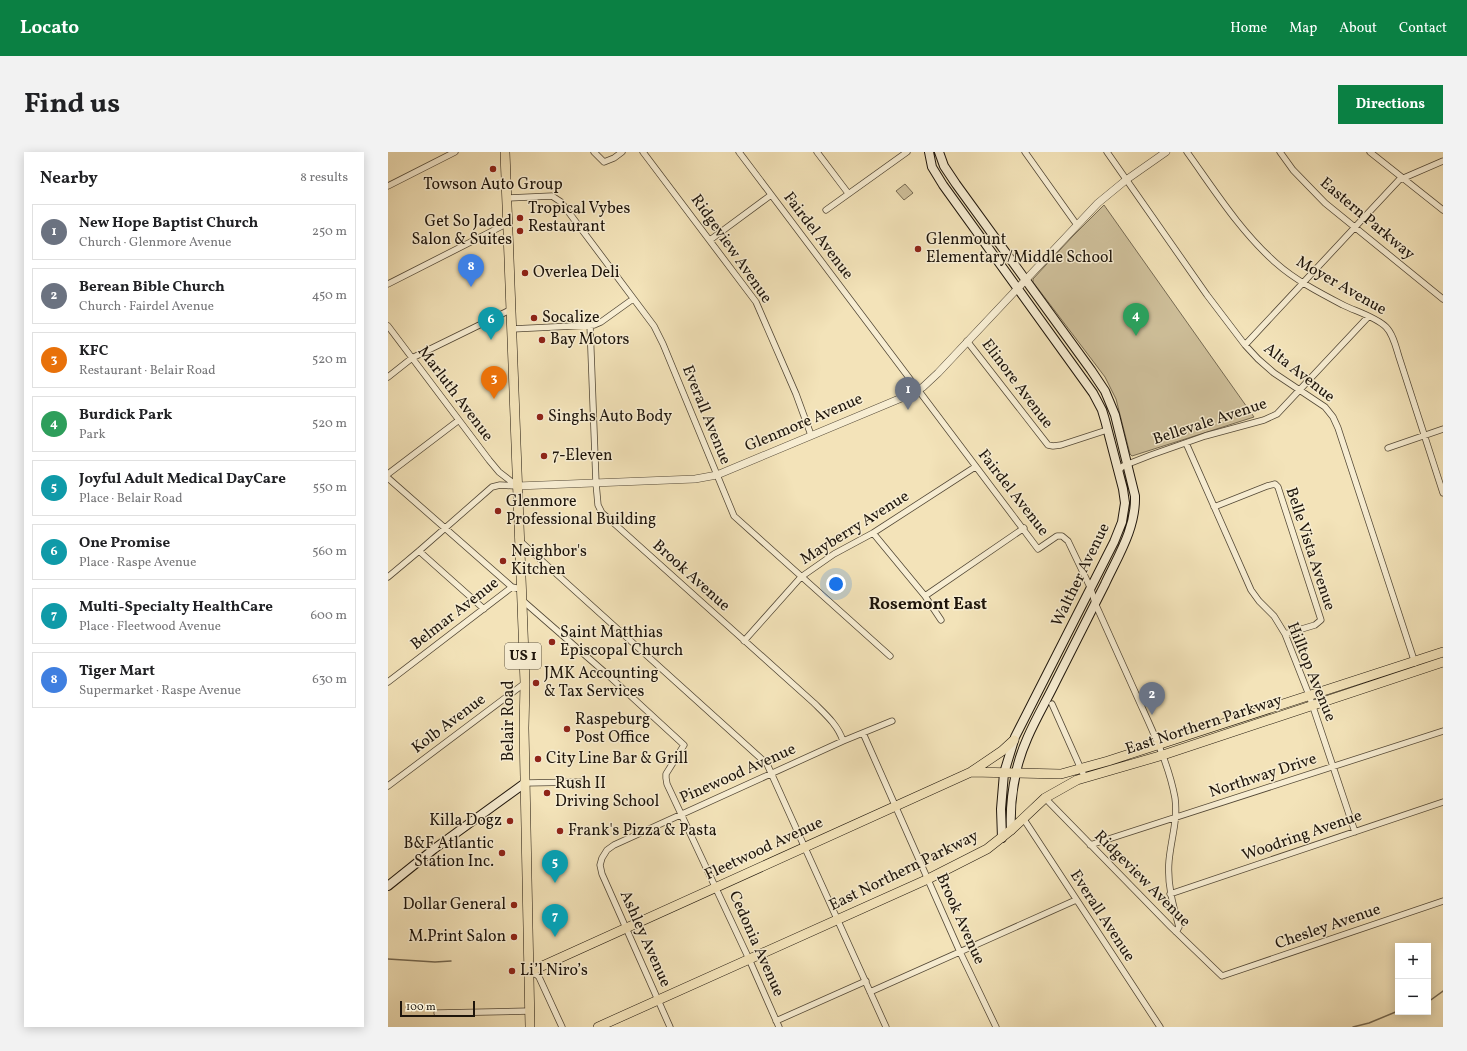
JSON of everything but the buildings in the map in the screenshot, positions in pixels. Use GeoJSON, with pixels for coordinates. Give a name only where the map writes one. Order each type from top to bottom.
{"type":"FeatureCollection","features":[{"type":"Feature","properties":{"kind":"main road","name":"Belair Road"},"geometry":{"type":"LineString","coordinates":[[505,152],[520,541],[516,588],[521,600],[525,683],[525,783],[530,1027]]}},
{"type":"Feature","properties":{"kind":"main road","name":"Walther Avenue"},"geometry":{"type":"LineString","coordinates":[[929,152],[932,167],[937,176],[1089,386],[1102,410],[1119,470],[1125,503],[1123,518],[1114,542],[1014,740],[1004,773],[1001,809],[1002,838]]}},
{"type":"Feature","properties":{"kind":"main road","name":"Walther Avenue"},"geometry":{"type":"LineString","coordinates":[[939,152],[944,166],[950,176],[1091,370],[1104,391],[1115,415],[1135,496],[1135,513],[1120,554],[1031,731],[1016,773],[1011,812],[1011,830]]}},
{"type":"Feature","properties":{"kind":"main road","name":"East Northern Parkway"},"geometry":{"type":"LineString","coordinates":[[1016,773],[1062,774],[1081,769],[1443,652]]}},
{"type":"Feature","properties":{"kind":"main road","name":"East Northern Parkway"},"geometry":{"type":"LineString","coordinates":[[598,1027],[838,920],[978,854],[1002,838],[1045,798],[1065,786],[1085,778],[1163,755],[1443,662]]}},
{"type":"Feature","properties":{"kind":"main road"},"geometry":{"type":"LineString","coordinates":[[1238,718],[1241,729]]}},
{"type":"Feature","properties":{"kind":"main road"},"geometry":{"type":"LineString","coordinates":[[972,772],[1002,751],[1014,740]]}},
{"type":"Feature","properties":{"kind":"main road","name":"Fleetwood Avenue"},"geometry":{"type":"LineString","coordinates":[[529,972],[716,888],[805,846],[972,772],[1016,773]]}},
{"type":"Feature","properties":{"kind":"main road"},"geometry":{"type":"LineString","coordinates":[[388,886],[434,849],[525,783]]}},
{"type":"Feature","properties":{"kind":"street"},"geometry":{"type":"LineString","coordinates":[[388,186],[455,152]]}},
{"type":"Feature","properties":{"kind":"street"},"geometry":{"type":"LineString","coordinates":[[594,152],[600,160],[604,162],[614,158],[622,152]]}},
{"type":"Feature","properties":{"kind":"street","name":"Ridgeview Avenue"},"geometry":{"type":"LineString","coordinates":[[643,152],[756,302],[798,399],[811,435]]}},
{"type":"Feature","properties":{"kind":"street","name":"Fairdel Avenue"},"geometry":{"type":"LineString","coordinates":[[739,152],[919,390],[975,467],[1024,528],[1038,549],[1057,536],[1062,536],[1068,541],[1091,589],[1095,604],[1159,744],[1173,790],[1176,818],[1169,860],[1170,894],[1179,927],[1176,932]]}},
{"type":"Feature","properties":{"kind":"street"},"geometry":{"type":"LineString","coordinates":[[816,152],[848,193]]}},
{"type":"Feature","properties":{"kind":"street"},"geometry":{"type":"LineString","coordinates":[[826,210],[907,152]]}},
{"type":"Feature","properties":{"kind":"street"},"geometry":{"type":"LineString","coordinates":[[1025,152],[1076,225]]}},
{"type":"Feature","properties":{"kind":"street","name":"Alta Avenue"},"geometry":{"type":"LineString","coordinates":[[1107,152],[1207,295],[1245,345],[1274,373],[1325,407],[1335,421],[1418,670]]}},
{"type":"Feature","properties":{"kind":"street","name":"Glenmore Avenue"},"geometry":{"type":"LineString","coordinates":[[500,485],[517,486],[695,479],[717,475],[919,390],[938,373],[1098,203],[1126,180],[1166,152]]}},
{"type":"Feature","properties":{"kind":"street","name":"Moyer Avenue"},"geometry":{"type":"LineString","coordinates":[[1187,152],[1235,220],[1251,239],[1277,264],[1326,296],[1368,316],[1383,324],[1387,328],[1392,336],[1443,493]]}},
{"type":"Feature","properties":{"kind":"street","name":"Eastern Parkway"},"geometry":{"type":"LineString","coordinates":[[1280,152],[1293,170],[1325,203],[1442,297]]}},
{"type":"Feature","properties":{"kind":"street"},"geometry":{"type":"LineString","coordinates":[[1370,152],[1443,210]]}},
{"type":"Feature","properties":{"kind":"street"},"geometry":{"type":"LineString","coordinates":[[1245,345],[1399,180],[1443,161]]}},
{"type":"Feature","properties":{"kind":"street","name":"Everall Avenue"},"geometry":{"type":"LineString","coordinates":[[507,198],[548,195],[557,198],[633,299],[647,315],[659,334],[734,516],[890,656]]}},
{"type":"Feature","properties":{"kind":"street"},"geometry":{"type":"LineString","coordinates":[[710,240],[771,195]]}},
{"type":"Feature","properties":{"kind":"street"},"geometry":{"type":"LineString","coordinates":[[388,284],[508,223]]}},
{"type":"Feature","properties":{"kind":"street"},"geometry":{"type":"LineString","coordinates":[[512,329],[594,326],[633,299]]}},
{"type":"Feature","properties":{"kind":"street"},"geometry":{"type":"LineString","coordinates":[[388,377],[412,358],[512,309]]}},
{"type":"Feature","properties":{"kind":"street","name":"Bellevale Avenue"},"geometry":{"type":"LineString","coordinates":[[1119,470],[1123,466],[1186,443],[1269,418],[1277,414],[1368,316]]}},
{"type":"Feature","properties":{"kind":"street","name":"Brook Avenue"},"geometry":{"type":"LineString","coordinates":[[590,325],[596,483],[598,505],[602,513],[828,717],[844,741]]}},
{"type":"Feature","properties":{"kind":"street","name":"Marluth Avenue"},"geometry":{"type":"LineString","coordinates":[[388,326],[489,460],[503,475],[517,486]]}},
{"type":"Feature","properties":{"kind":"street","name":"Elinore Avenue"},"geometry":{"type":"LineString","coordinates":[[967,341],[1049,446],[1061,445],[1107,430]]}},
{"type":"Feature","properties":{"kind":"street"},"geometry":{"type":"LineString","coordinates":[[388,474],[459,420]]}},
{"type":"Feature","properties":{"kind":"street"},"geometry":{"type":"LineString","coordinates":[[1388,448],[1443,429]]}},
{"type":"Feature","properties":{"kind":"street","name":"Hilltop Avenue"},"geometry":{"type":"LineString","coordinates":[[1186,443],[1251,590],[1259,601],[1274,616],[1285,634],[1313,705],[1355,832]]}},
{"type":"Feature","properties":{"kind":"street","name":"Mayberry Avenue"},"geometry":{"type":"LineString","coordinates":[[744,641],[801,577],[834,554],[873,533],[975,467]]}},
{"type":"Feature","properties":{"kind":"street"},"geometry":{"type":"LineString","coordinates":[[388,577],[488,491],[500,485],[503,480],[503,475]]}},
{"type":"Feature","properties":{"kind":"street"},"geometry":{"type":"LineString","coordinates":[[388,478],[516,588]]}},
{"type":"Feature","properties":{"kind":"street","name":"Belle Vista Avenue"},"geometry":{"type":"LineString","coordinates":[[1214,507],[1255,489],[1275,484],[1280,493],[1321,617],[1320,621],[1315,625],[1285,634]]}},
{"type":"Feature","properties":{"kind":"street"},"geometry":{"type":"LineString","coordinates":[[925,596],[1024,528]]}},
{"type":"Feature","properties":{"kind":"street"},"geometry":{"type":"LineString","coordinates":[[873,533],[925,596],[941,620]]}},
{"type":"Feature","properties":{"kind":"street"},"geometry":{"type":"LineString","coordinates":[[520,541],[767,764],[886,1027]]}},
{"type":"Feature","properties":{"kind":"street"},"geometry":{"type":"LineString","coordinates":[[419,551],[484,609]]}},
{"type":"Feature","properties":{"kind":"street","name":"Belmar Avenue"},"geometry":{"type":"LineString","coordinates":[[388,682],[484,609],[516,588]]}},
{"type":"Feature","properties":{"kind":"street","name":"Cedonia Avenue"},"geometry":{"type":"LineString","coordinates":[[521,600],[609,676],[684,745],[668,770],[666,778],[777,1024]]}},
{"type":"Feature","properties":{"kind":"street","name":"Kolb Avenue"},"geometry":{"type":"LineString","coordinates":[[388,786],[525,683]]}},
{"type":"Feature","properties":{"kind":"street"},"geometry":{"type":"LineString","coordinates":[[1052,704],[1085,778]]}},
{"type":"Feature","properties":{"kind":"street","name":"Pinewood Avenue"},"geometry":{"type":"LineString","coordinates":[[601,861],[607,850],[614,845],[772,773],[892,721]]}},
{"type":"Feature","properties":{"kind":"street","name":"Northway Drive"},"geometry":{"type":"LineString","coordinates":[[1090,845],[1443,731]]}},
{"type":"Feature","properties":{"kind":"street","name":"Brook Avenue"},"geometry":{"type":"LineString","coordinates":[[863,733],[960,952],[995,1027]]}},
{"type":"Feature","properties":{"kind":"street"},"geometry":{"type":"LineString","coordinates":[[525,783],[580,782]]}},
{"type":"Feature","properties":{"kind":"street","name":"Ridgeview Avenue"},"geometry":{"type":"LineString","coordinates":[[1045,798],[1176,932],[1222,976]]}},
{"type":"Feature","properties":{"kind":"street","name":"Woodring Avenue"},"geometry":{"type":"LineString","coordinates":[[1170,894],[1443,802]]}},
{"type":"Feature","properties":{"kind":"street","name":"Everall Avenue"},"geometry":{"type":"LineString","coordinates":[[1023,818],[1160,1027]]}},
{"type":"Feature","properties":{"kind":"street","name":"Ashley Avenue"},"geometry":{"type":"LineString","coordinates":[[601,861],[600,865],[602,874],[670,1027]]}},
{"type":"Feature","properties":{"kind":"street"},"geometry":{"type":"LineString","coordinates":[[870,992],[1076,900]]}},
{"type":"Feature","properties":{"kind":"street","name":"Chesley Avenue"},"geometry":{"type":"LineString","coordinates":[[1222,976],[1443,901]]}},
{"type":"Feature","properties":{"kind":"street"},"geometry":{"type":"LineString","coordinates":[[529,972],[539,977],[562,1027]]}},
{"type":"Feature","properties":{"kind":"street"},"geometry":{"type":"LineString","coordinates":[[777,1024],[866,981]]}},
{"type":"Feature","properties":{"kind":"street"},"geometry":{"type":"LineString","coordinates":[[437,1013],[530,1011]]}},
{"type":"Feature","properties":{"kind":"shaded area"},"geometry":{"type":"Polygon","coordinates":[[[905,184],[913,193],[904,200],[896,191],[905,184]]]}},
{"type":"Feature","properties":{"kind":"shaded area"},"geometry":{"type":"Polygon","coordinates":[[[1104,205],[1254,417],[1132,456],[1130,454],[1116,399],[1105,377],[1033,282],[1033,279],[1104,205]]]}},
{"type":"Feature","properties":{"kind":"waterway"},"geometry":{"type":"LineString","coordinates":[[388,959],[435,962],[451,961]]}},
{"type":"Feature","properties":{"kind":"waterway"},"geometry":{"type":"LineString","coordinates":[[1431,1000],[1443,991]]}},
{"type":"Feature","properties":{"kind":"waterway"},"geometry":{"type":"LineString","coordinates":[[1353,1027],[1369,1023],[1395,1012]]}},
{"type":"Feature","properties":{"kind":"place","name":"Towson Auto Group"},"geometry":{"type":"Point","coordinates":[493,169]}},
{"type":"Feature","properties":{"kind":"place","name":"Tropical Vybes Restaurant"},"geometry":{"type":"Point","coordinates":[520,218]}},
{"type":"Feature","properties":{"kind":"place","name":"Get So Jaded Salon & Suites"},"geometry":{"type":"Point","coordinates":[520,231]}},
{"type":"Feature","properties":{"kind":"place","name":"Glenmount Elementary/Middle School"},"geometry":{"type":"Point","coordinates":[918,249]}},
{"type":"Feature","properties":{"kind":"place","name":"Overlea Deli"},"geometry":{"type":"Point","coordinates":[525,273]}},
{"type":"Feature","properties":{"kind":"place","name":"Tiger Mart"},"geometry":{"type":"Point","coordinates":[471,287]}},
{"type":"Feature","properties":{"kind":"place","name":"Socalize"},"geometry":{"type":"Point","coordinates":[534,318]}},
{"type":"Feature","properties":{"kind":"place","name":"Burdick Park"},"geometry":{"type":"Point","coordinates":[1136,336]}},
{"type":"Feature","properties":{"kind":"place","name":"One Promise"},"geometry":{"type":"Point","coordinates":[491,340]}},
{"type":"Feature","properties":{"kind":"place","name":"Bay Motors"},"geometry":{"type":"Point","coordinates":[542,340]}},
{"type":"Feature","properties":{"kind":"place","name":"KFC"},"geometry":{"type":"Point","coordinates":[494,399]}},
{"type":"Feature","properties":{"kind":"place","name":"New Hope Baptist Church"},"geometry":{"type":"Point","coordinates":[908,410]}},
{"type":"Feature","properties":{"kind":"place","name":"Singhs Auto Body"},"geometry":{"type":"Point","coordinates":[540,417]}},
{"type":"Feature","properties":{"kind":"place","name":"7-Eleven"},"geometry":{"type":"Point","coordinates":[544,456]}},
{"type":"Feature","properties":{"kind":"place","name":"Glenmore Professional Building"},"geometry":{"type":"Point","coordinates":[498,511]}},
{"type":"Feature","properties":{"kind":"place","name":"Neighbor's Kitchen"},"geometry":{"type":"Point","coordinates":[503,561]}},
{"type":"Feature","properties":{"kind":"place","name":"Saint Matthias Episcopal Church"},"geometry":{"type":"Point","coordinates":[552,642]}},
{"type":"Feature","properties":{"kind":"place","name":"JMK Accounting & Tax Services"},"geometry":{"type":"Point","coordinates":[536,683]}},
{"type":"Feature","properties":{"kind":"place","name":"Berean Bible Church"},"geometry":{"type":"Point","coordinates":[1152,715]}},
{"type":"Feature","properties":{"kind":"place","name":"Raspeburg Post Office"},"geometry":{"type":"Point","coordinates":[567,729]}},
{"type":"Feature","properties":{"kind":"place","name":"City Line Bar & Grill"},"geometry":{"type":"Point","coordinates":[538,759]}},
{"type":"Feature","properties":{"kind":"place","name":"Rush II Driving School"},"geometry":{"type":"Point","coordinates":[547,793]}},
{"type":"Feature","properties":{"kind":"place","name":"Killa Dogz"},"geometry":{"type":"Point","coordinates":[510,821]}},
{"type":"Feature","properties":{"kind":"place","name":"Frank's Pizza & Pasta"},"geometry":{"type":"Point","coordinates":[560,831]}},
{"type":"Feature","properties":{"kind":"place","name":"B&F Atlantic Station Inc."},"geometry":{"type":"Point","coordinates":[502,853]}},
{"type":"Feature","properties":{"kind":"place","name":"Joyful Adult Medical DayCare"},"geometry":{"type":"Point","coordinates":[555,883]}},
{"type":"Feature","properties":{"kind":"place","name":"Dollar General"},"geometry":{"type":"Point","coordinates":[514,905]}},
{"type":"Feature","properties":{"kind":"place","name":"M.Print Salon"},"geometry":{"type":"Point","coordinates":[514,937]}},
{"type":"Feature","properties":{"kind":"place","name":"Multi-Specialty HealthCare"},"geometry":{"type":"Point","coordinates":[555,937]}},
{"type":"Feature","properties":{"kind":"place","name":"Li’l Niro’s"},"geometry":{"type":"Point","coordinates":[512,971]}},
{"type":"Feature","properties":{"kind":"district","name":"Rosemont East"},"geometry":{"type":"Point","coordinates":[928,604]}}]}
